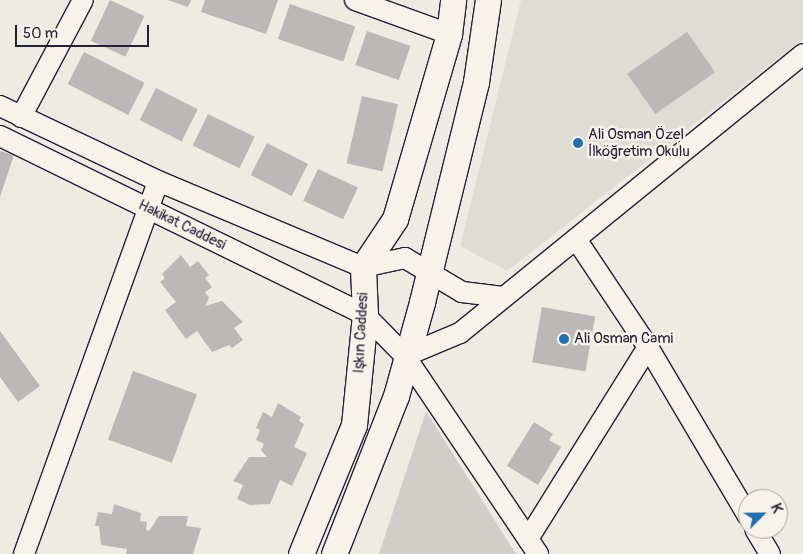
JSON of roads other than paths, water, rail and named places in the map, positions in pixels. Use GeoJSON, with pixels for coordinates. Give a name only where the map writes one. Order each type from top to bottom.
{"type":"FeatureCollection","features":[{"type":"Feature","properties":{"kind":"street"},"geometry":{"type":"LineString","coordinates":[[22,117],[83,0]]}},
{"type":"Feature","properties":{"kind":"street"},"geometry":{"type":"LineString","coordinates":[[355,0],[449,34]]}},
{"type":"Feature","properties":{"kind":"street"},"geometry":{"type":"LineString","coordinates":[[363,267],[395,219],[449,34],[453,0]]}},
{"type":"Feature","properties":{"kind":"street"},"geometry":{"type":"LineString","coordinates":[[334,554],[386,423],[430,271],[476,82],[488,0]]}},
{"type":"Feature","properties":{"kind":"street"},"geometry":{"type":"LineString","coordinates":[[405,356],[460,333],[803,54]]}},
{"type":"Feature","properties":{"kind":"street","name":"Hakikat Caddesi"},"geometry":{"type":"LineString","coordinates":[[0,106],[158,181],[363,267]]}},
{"type":"Feature","properties":{"kind":"street","name":"Hakikat Caddesi"},"geometry":{"type":"LineString","coordinates":[[0,136],[365,315],[405,356],[533,547]]}},
{"type":"Feature","properties":{"kind":"street"},"geometry":{"type":"LineString","coordinates":[[24,554],[158,181]]}},
{"type":"Feature","properties":{"kind":"street"},"geometry":{"type":"LineString","coordinates":[[576,240],[648,347],[738,499]]}},
{"type":"Feature","properties":{"kind":"street"},"geometry":{"type":"LineString","coordinates":[[363,267],[405,258],[430,271],[462,292],[504,297]]}},
{"type":"Feature","properties":{"kind":"street","name":"Işkın Caddesi"},"geometry":{"type":"LineString","coordinates":[[301,554],[354,425],[365,315],[363,267]]}},
{"type":"Feature","properties":{"kind":"street"},"geometry":{"type":"LineString","coordinates":[[533,547],[648,347]]}},
{"type":"Feature","properties":{"kind":"street"},"geometry":{"type":"LineString","coordinates":[[761,539],[770,554]]}},
{"type":"Feature","properties":{"kind":"place","name":"Ali Osman Özel İlköğretim Okulu"},"geometry":{"type":"Point","coordinates":[578,143]}},
{"type":"Feature","properties":{"kind":"place","name":"Ali Osman Cami"},"geometry":{"type":"Point","coordinates":[564,339]}}]}
